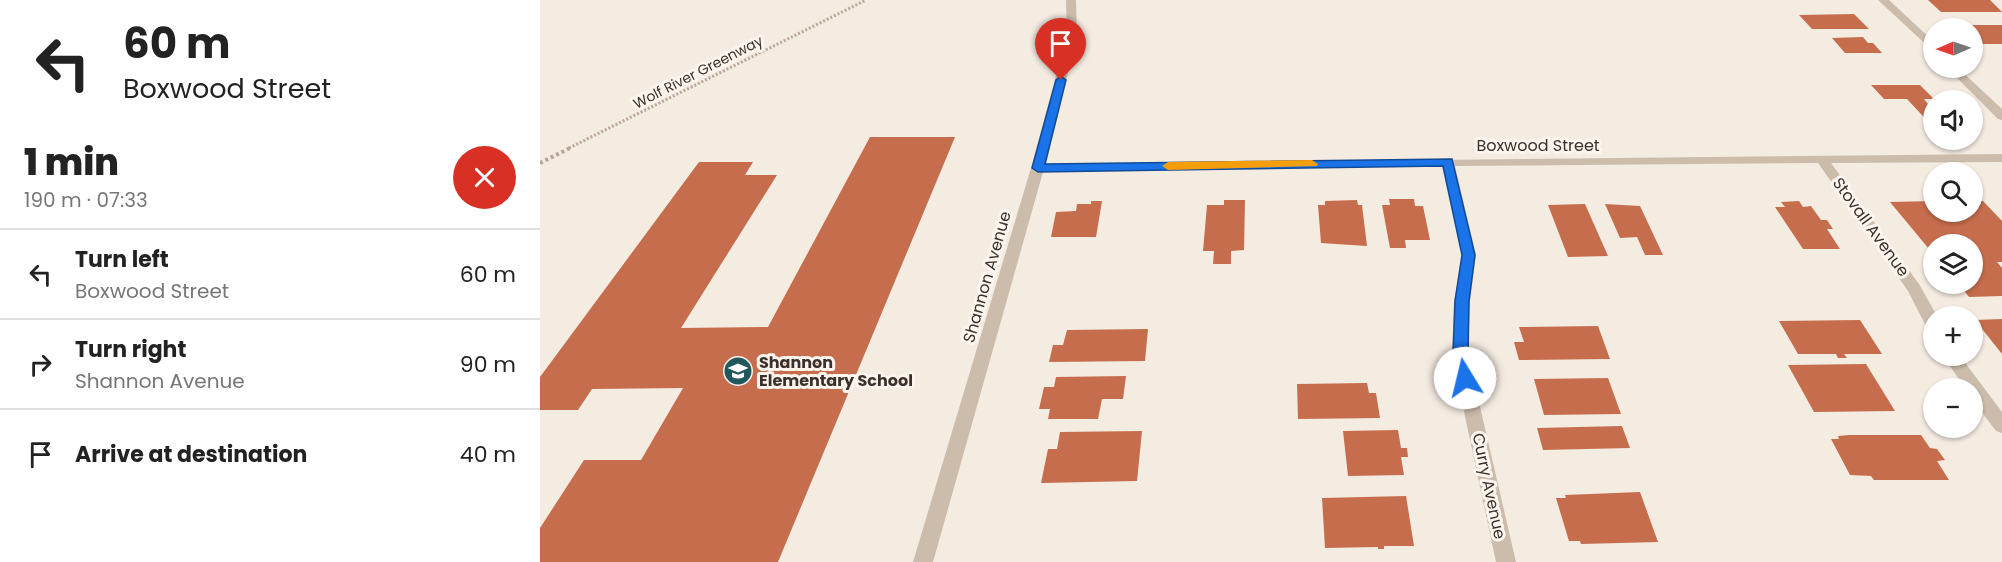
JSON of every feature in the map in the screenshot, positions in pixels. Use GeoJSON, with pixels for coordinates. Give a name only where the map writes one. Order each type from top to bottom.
{"type":"FeatureCollection","features":[{"type":"Feature","properties":{"kind":"street","name":"Shannon Avenue"},"geometry":{"type":"LineString","coordinates":[[923,562],[1038,168],[1072,35],[1071,0]]}},
{"type":"Feature","properties":{"kind":"street"},"geometry":{"type":"LineString","coordinates":[[1883,0],[1923,39]]}},
{"type":"Feature","properties":{"kind":"street"},"geometry":{"type":"LineString","coordinates":[[1962,78],[2002,116]]}},
{"type":"Feature","properties":{"kind":"street","name":"Boxwood Street"},"geometry":{"type":"LineString","coordinates":[[1038,168],[2002,158]]}},
{"type":"Feature","properties":{"kind":"street","name":"Stovall Avenue"},"geometry":{"type":"LineString","coordinates":[[1823,161],[1914,288],[1923,306]]}},
{"type":"Feature","properties":{"kind":"street","name":"Curry Avenue"},"geometry":{"type":"LineString","coordinates":[[1448,162],[1468,255],[1462,301],[1460,355],[1506,562]]}},
{"type":"Feature","properties":{"kind":"street"},"geometry":{"type":"LineString","coordinates":[[1958,366],[2002,426]]}},
{"type":"Feature","properties":{"kind":"path","name":"Wolf River Greenway"},"geometry":{"type":"LineString","coordinates":[[540,163],[866,0]]}},
{"type":"Feature","properties":{"kind":"building"},"geometry":{"type":"Polygon","coordinates":[[[1928,0],[1990,0],[2002,12],[1941,12],[1928,0]]]}},
{"type":"Feature","properties":{"kind":"building"},"geometry":{"type":"Polygon","coordinates":[[[1854,14],[1869,29],[1812,29],[1799,15],[1854,14]]]}},
{"type":"Feature","properties":{"kind":"building"},"geometry":{"type":"Polygon","coordinates":[[[1983,25],[2002,25],[2002,44],[1983,44],[1983,25]]]}},
{"type":"Feature","properties":{"kind":"building"},"geometry":{"type":"Polygon","coordinates":[[[1863,37],[1868,43],[1873,43],[1882,53],[1845,53],[1832,38],[1863,37]]]}},
{"type":"Feature","properties":{"kind":"building"},"geometry":{"type":"Polygon","coordinates":[[[1871,85],[1920,85],[1925,90],[1923,90],[1923,116],[1907,99],[1884,99],[1871,85]]]}},
{"type":"Feature","properties":{"kind":"building"},"geometry":{"type":"Polygon","coordinates":[[[870,137],[955,137],[778,562],[540,562],[540,528],[584,460],[641,460],[683,388],[592,389],[578,410],[540,410],[540,377],[699,162],[753,162],[745,175],[777,175],[681,328],[768,327],[870,137]]]}},
{"type":"Feature","properties":{"kind":"building"},"geometry":{"type":"Polygon","coordinates":[[[1389,199],[1414,199],[1415,206],[1423,206],[1430,240],[1405,240],[1406,248],[1390,248],[1382,205],[1390,205],[1389,199]]]}},
{"type":"Feature","properties":{"kind":"building"},"geometry":{"type":"Polygon","coordinates":[[[1224,200],[1245,200],[1244,250],[1231,251],[1231,264],[1213,264],[1214,251],[1203,251],[1207,205],[1224,205],[1224,200]]]}},
{"type":"Feature","properties":{"kind":"building"},"geometry":{"type":"Polygon","coordinates":[[[1357,200],[1358,205],[1362,205],[1367,246],[1321,243],[1318,205],[1325,205],[1325,201],[1357,200]]]}},
{"type":"Feature","properties":{"kind":"building"},"geometry":{"type":"Polygon","coordinates":[[[1091,201],[1102,201],[1096,237],[1051,237],[1056,212],[1076,211],[1077,204],[1091,204],[1091,201]]]}},
{"type":"Feature","properties":{"kind":"building"},"geometry":{"type":"Polygon","coordinates":[[[1799,201],[1803,207],[1811,206],[1821,220],[1827,220],[1833,229],[1827,229],[1840,249],[1803,249],[1775,207],[1785,207],[1781,202],[1799,201]]]}},
{"type":"Feature","properties":{"kind":"building"},"geometry":{"type":"Polygon","coordinates":[[[1923,201],[1923,222],[1983,222],[1983,201],[2002,221],[2002,262],[1997,262],[2002,268],[2002,296],[1969,297],[1967,294],[1983,294],[1983,234],[1923,234],[1923,242],[1890,202],[1923,201]]]}},
{"type":"Feature","properties":{"kind":"building"},"geometry":{"type":"Polygon","coordinates":[[[1585,204],[1608,256],[1568,257],[1548,205],[1585,204]]]}},
{"type":"Feature","properties":{"kind":"building"},"geometry":{"type":"Polygon","coordinates":[[[1605,204],[1640,206],[1663,255],[1645,255],[1637,237],[1620,238],[1605,204]]]}},
{"type":"Feature","properties":{"kind":"building"},"geometry":{"type":"Polygon","coordinates":[[[2002,319],[2002,354],[1983,330],[1983,320],[2002,319]]]}},
{"type":"Feature","properties":{"kind":"building"},"geometry":{"type":"Polygon","coordinates":[[[1860,320],[1882,354],[1844,354],[1847,358],[1838,358],[1836,354],[1798,354],[1779,321],[1860,320]]]}},
{"type":"Feature","properties":{"kind":"building"},"geometry":{"type":"Polygon","coordinates":[[[1598,326],[1610,359],[1519,360],[1514,342],[1524,342],[1519,327],[1598,326]]]}},
{"type":"Feature","properties":{"kind":"building"},"geometry":{"type":"Polygon","coordinates":[[[1148,329],[1145,361],[1049,362],[1053,345],[1063,345],[1067,330],[1148,329]]]}},
{"type":"Feature","properties":{"kind":"building"},"geometry":{"type":"Polygon","coordinates":[[[1866,364],[1895,411],[1814,412],[1788,365],[1866,364]]]}},
{"type":"Feature","properties":{"kind":"building"},"geometry":{"type":"Polygon","coordinates":[[[1126,376],[1123,399],[1102,399],[1098,419],[1048,419],[1050,409],[1039,409],[1044,387],[1054,387],[1056,377],[1126,376]]]}},
{"type":"Feature","properties":{"kind":"building"},"geometry":{"type":"Polygon","coordinates":[[[1608,378],[1621,414],[1544,415],[1534,379],[1608,378]]]}},
{"type":"Feature","properties":{"kind":"building"},"geometry":{"type":"Polygon","coordinates":[[[1367,383],[1369,393],[1376,393],[1380,418],[1298,419],[1297,384],[1367,383]]]}},
{"type":"Feature","properties":{"kind":"building"},"geometry":{"type":"Polygon","coordinates":[[[1622,426],[1630,448],[1543,450],[1537,428],[1622,426]]]}},
{"type":"Feature","properties":{"kind":"building"},"geometry":{"type":"Polygon","coordinates":[[[1398,430],[1401,448],[1407,448],[1408,457],[1401,457],[1404,475],[1348,476],[1343,431],[1398,430]]]}},
{"type":"Feature","properties":{"kind":"building"},"geometry":{"type":"Polygon","coordinates":[[[1142,431],[1137,481],[1041,483],[1048,449],[1057,449],[1060,432],[1142,431]]]}},
{"type":"Feature","properties":{"kind":"building"},"geometry":{"type":"Polygon","coordinates":[[[1921,435],[1930,448],[1937,449],[1945,460],[1937,461],[1949,480],[1874,480],[1871,476],[1850,475],[1831,439],[1839,439],[1838,436],[1921,435]]]}},
{"type":"Feature","properties":{"kind":"building"},"geometry":{"type":"Polygon","coordinates":[[[1640,492],[1658,542],[1581,544],[1580,541],[1569,541],[1556,498],[1566,498],[1565,495],[1640,492]]]}},
{"type":"Feature","properties":{"kind":"building"},"geometry":{"type":"Polygon","coordinates":[[[1406,496],[1414,546],[1384,546],[1384,549],[1378,549],[1378,547],[1325,548],[1322,498],[1406,496]]]}},
{"type":"Feature","properties":{"kind":"slow traffic"},"geometry":{"type":"LineString","coordinates":[[1168,166],[1312,164]]}},
{"type":"Feature","properties":{"kind":"place","name":"Shannon Elementary School"},"geometry":{"type":"Point","coordinates":[738,371]}},
{"type":"Feature","properties":{"kind":"route"},"geometry":{"type":"LineString","coordinates":[[1061,80],[1038,168],[1448,162],[1468,255],[1462,301],[1460,355],[1465,378]]}}]}
